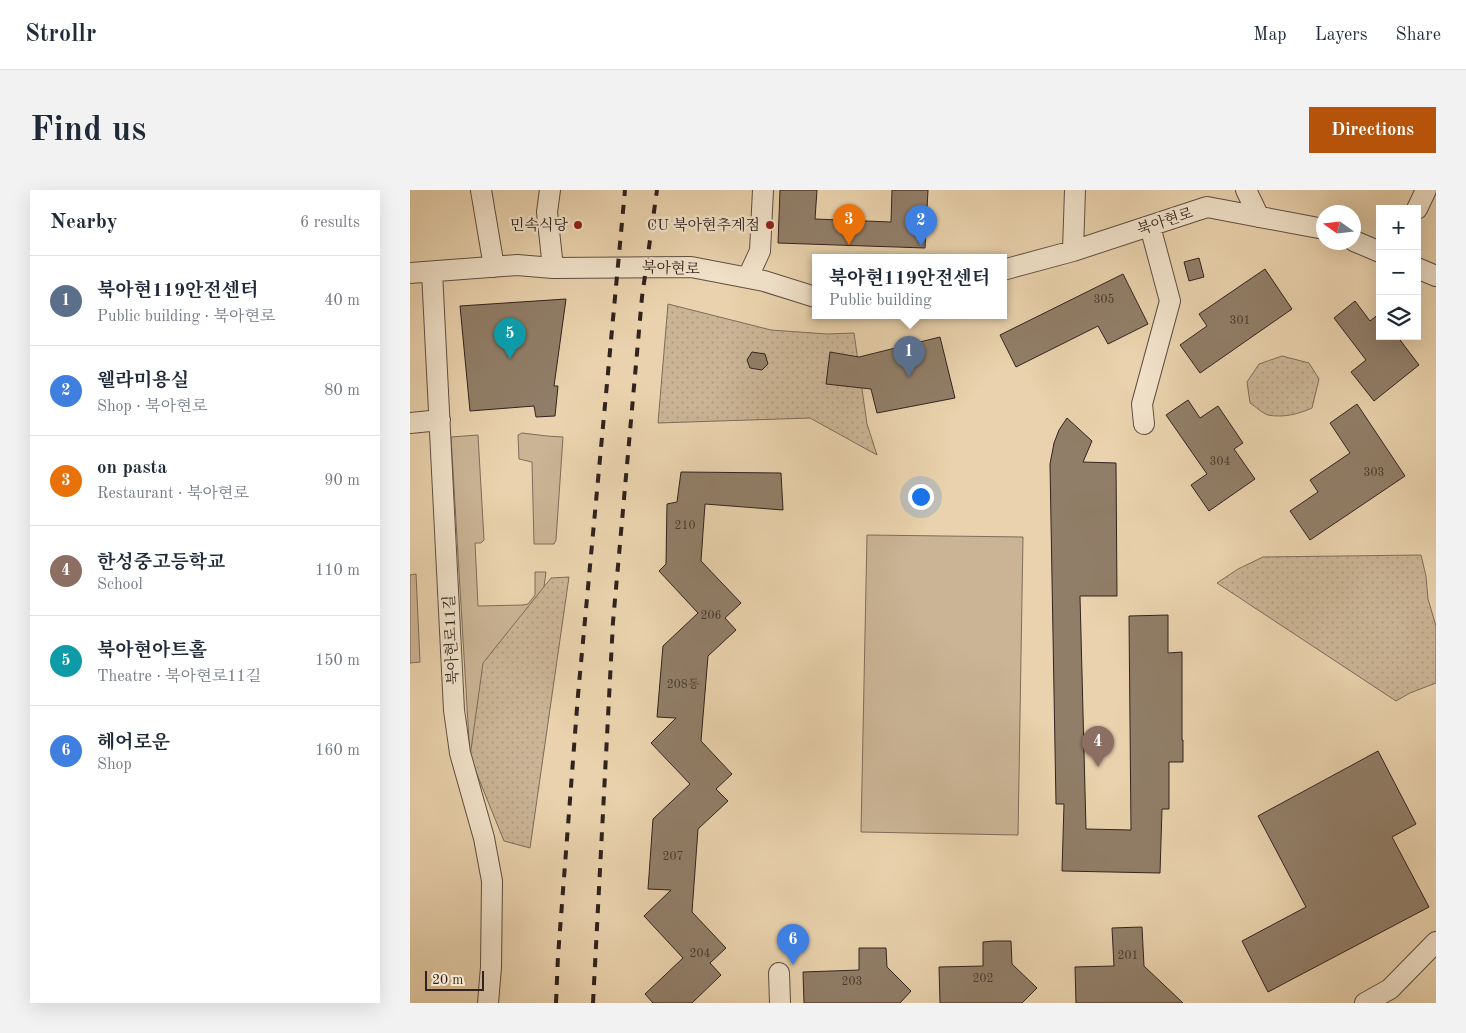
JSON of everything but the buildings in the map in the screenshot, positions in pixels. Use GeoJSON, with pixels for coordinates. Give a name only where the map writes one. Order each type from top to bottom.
{"type":"FeatureCollection","features":[{"type":"Feature","properties":{"kind":"street"},"geometry":{"type":"LineString","coordinates":[[481,190],[494,267]]}},
{"type":"Feature","properties":{"kind":"street"},"geometry":{"type":"LineString","coordinates":[[550,190],[548,212],[553,268]]}},
{"type":"Feature","properties":{"kind":"street"},"geometry":{"type":"LineString","coordinates":[[748,277],[760,251],[762,190]]}},
{"type":"Feature","properties":{"kind":"street"},"geometry":{"type":"LineString","coordinates":[[1073,251],[1075,190]]}},
{"type":"Feature","properties":{"kind":"street"},"geometry":{"type":"LineString","coordinates":[[1246,190],[1259,217]]}},
{"type":"Feature","properties":{"kind":"street"},"geometry":{"type":"LineString","coordinates":[[1419,205],[1426,190]]}},
{"type":"Feature","properties":{"kind":"street","name":"북아현로"},"geometry":{"type":"LineString","coordinates":[[1007,269],[1073,251],[1207,208],[1316,228]]}},
{"type":"Feature","properties":{"kind":"street"},"geometry":{"type":"LineString","coordinates":[[1144,424],[1142,404],[1170,301],[1150,226]]}},
{"type":"Feature","properties":{"kind":"street"},"geometry":{"type":"LineString","coordinates":[[1361,244],[1376,250]]}},
{"type":"Feature","properties":{"kind":"street","name":"북아현로"},"geometry":{"type":"LineString","coordinates":[[410,273],[517,265],[553,268],[691,267],[748,277],[812,296]]}},
{"type":"Feature","properties":{"kind":"street"},"geometry":{"type":"LineString","coordinates":[[1421,270],[1436,276]]}},
{"type":"Feature","properties":{"kind":"street","name":"북아현로11길"},"geometry":{"type":"LineString","coordinates":[[432,272],[454,710],[460,753],[484,838],[492,882],[491,967],[488,1003]]}},
{"type":"Feature","properties":{"kind":"street"},"geometry":{"type":"LineString","coordinates":[[410,424],[440,420]]}},
{"type":"Feature","properties":{"kind":"street"},"geometry":{"type":"LineString","coordinates":[[1365,1003],[1390,989],[1436,942]]}},
{"type":"Feature","properties":{"kind":"street"},"geometry":{"type":"LineString","coordinates":[[779,972],[780,1003]]}},
{"type":"Feature","properties":{"kind":"shaded area"},"geometry":{"type":"Polygon","coordinates":[[[668,304],[771,330],[827,334],[854,333],[867,424],[877,455],[810,418],[658,423],[668,304]]]}},
{"type":"Feature","properties":{"kind":"shaded area"},"geometry":{"type":"Polygon","coordinates":[[[1282,356],[1309,363],[1319,379],[1312,408],[1291,415],[1268,415],[1250,403],[1247,382],[1259,364],[1282,356]]]}},
{"type":"Feature","properties":{"kind":"shaded area"},"geometry":{"type":"Polygon","coordinates":[[[522,433],[563,437],[556,540],[554,544],[534,544],[532,462],[519,459],[518,435],[522,433]]]}},
{"type":"Feature","properties":{"kind":"shaded area"},"geometry":{"type":"Polygon","coordinates":[[[478,435],[484,540],[481,543],[475,543],[478,606],[528,604],[535,595],[535,572],[546,572],[539,604],[470,757],[451,437],[478,435]]]}},
{"type":"Feature","properties":{"kind":"shaded area"},"geometry":{"type":"Polygon","coordinates":[[[867,535],[1023,537],[1018,835],[861,832],[867,535]]]}},
{"type":"Feature","properties":{"kind":"shaded area"},"geometry":{"type":"Polygon","coordinates":[[[1421,555],[1426,576],[1428,599],[1436,626],[1436,683],[1410,693],[1396,701],[1217,583],[1238,569],[1263,557],[1421,555]]]}},
{"type":"Feature","properties":{"kind":"shaded area"},"geometry":{"type":"Polygon","coordinates":[[[416,574],[420,662],[410,663],[410,575],[416,574]]]}},
{"type":"Feature","properties":{"kind":"shaded area"},"geometry":{"type":"Polygon","coordinates":[[[569,577],[530,848],[504,841],[470,757],[483,663],[551,578],[569,577]]]}},
{"type":"Feature","properties":{"kind":"railway"},"geometry":{"type":"LineString","coordinates":[[556,1003],[578,695],[625,190]]}},
{"type":"Feature","properties":{"kind":"railway"},"geometry":{"type":"LineString","coordinates":[[593,1003],[613,622],[642,297],[657,190]]}},
{"type":"Feature","properties":{"kind":"place","name":"민속식당"},"geometry":{"type":"Point","coordinates":[578,225]}},
{"type":"Feature","properties":{"kind":"place","name":"CU 북아현추계점"},"geometry":{"type":"Point","coordinates":[770,225]}},
{"type":"Feature","properties":{"kind":"place","name":"on pasta"},"geometry":{"type":"Point","coordinates":[849,245]}},
{"type":"Feature","properties":{"kind":"place","name":"웰라미용실"},"geometry":{"type":"Point","coordinates":[921,246]}},
{"type":"Feature","properties":{"kind":"place","name":"북아현아트홀"},"geometry":{"type":"Point","coordinates":[510,359]}},
{"type":"Feature","properties":{"kind":"place","name":"북아현119안전센터"},"geometry":{"type":"Point","coordinates":[909,377]}},
{"type":"Feature","properties":{"kind":"place","name":"한성중고등학교"},"geometry":{"type":"Point","coordinates":[1098,767]}},
{"type":"Feature","properties":{"kind":"place","name":"헤어로운"},"geometry":{"type":"Point","coordinates":[793,965]}}]}
